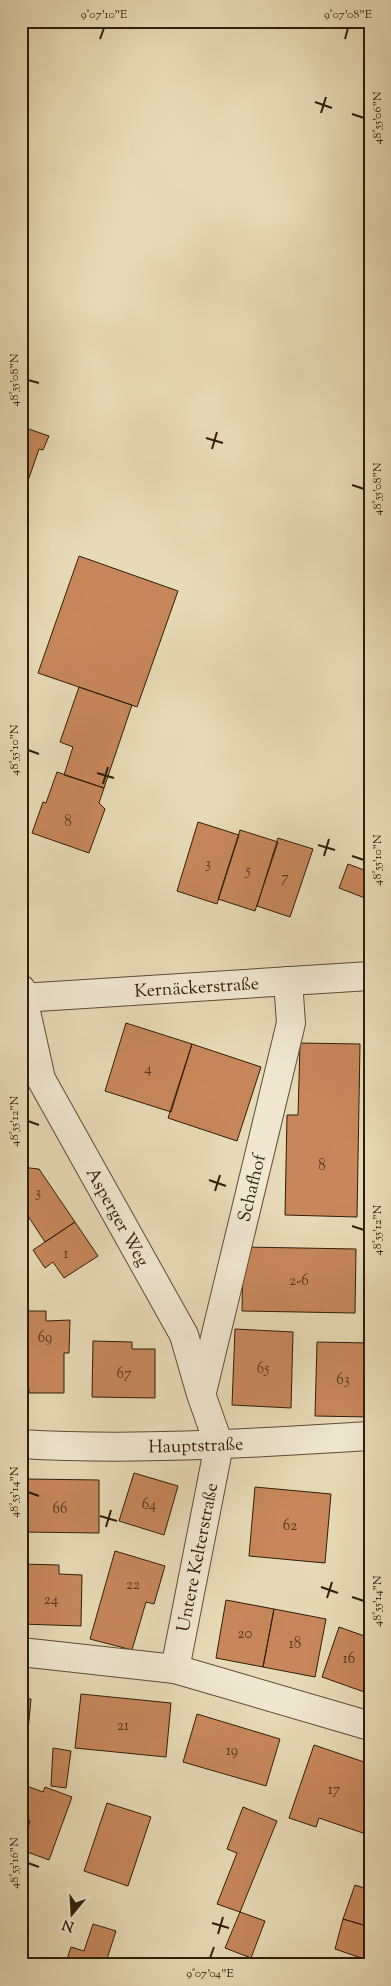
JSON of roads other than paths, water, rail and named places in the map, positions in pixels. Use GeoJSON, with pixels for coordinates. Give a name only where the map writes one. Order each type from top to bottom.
{"type":"FeatureCollection","features":[{"type":"Feature","properties":{"kind":"street","name":"Kernäckerstraße"},"geometry":{"type":"LineString","coordinates":[[22,995],[288,982],[370,976]]}},
{"type":"Feature","properties":{"kind":"street","name":"Schafhof"},"geometry":{"type":"LineString","coordinates":[[201,1394],[291,1023],[288,982]]}},
{"type":"Feature","properties":{"kind":"street","name":"Asperger Weg"},"geometry":{"type":"LineString","coordinates":[[22,995],[42,1079],[184,1335],[201,1394],[219,1445]]}},
{"type":"Feature","properties":{"kind":"street","name":"Hauptstraße"},"geometry":{"type":"LineString","coordinates":[[21,1444],[58,1446],[219,1445],[370,1436]]}},
{"type":"Feature","properties":{"kind":"street","name":"Untere Kelterstraße"},"geometry":{"type":"LineString","coordinates":[[175,1669],[219,1445]]}},
{"type":"Feature","properties":{"kind":"street"},"geometry":{"type":"LineString","coordinates":[[21,1652],[175,1669],[370,1726]]}}]}
